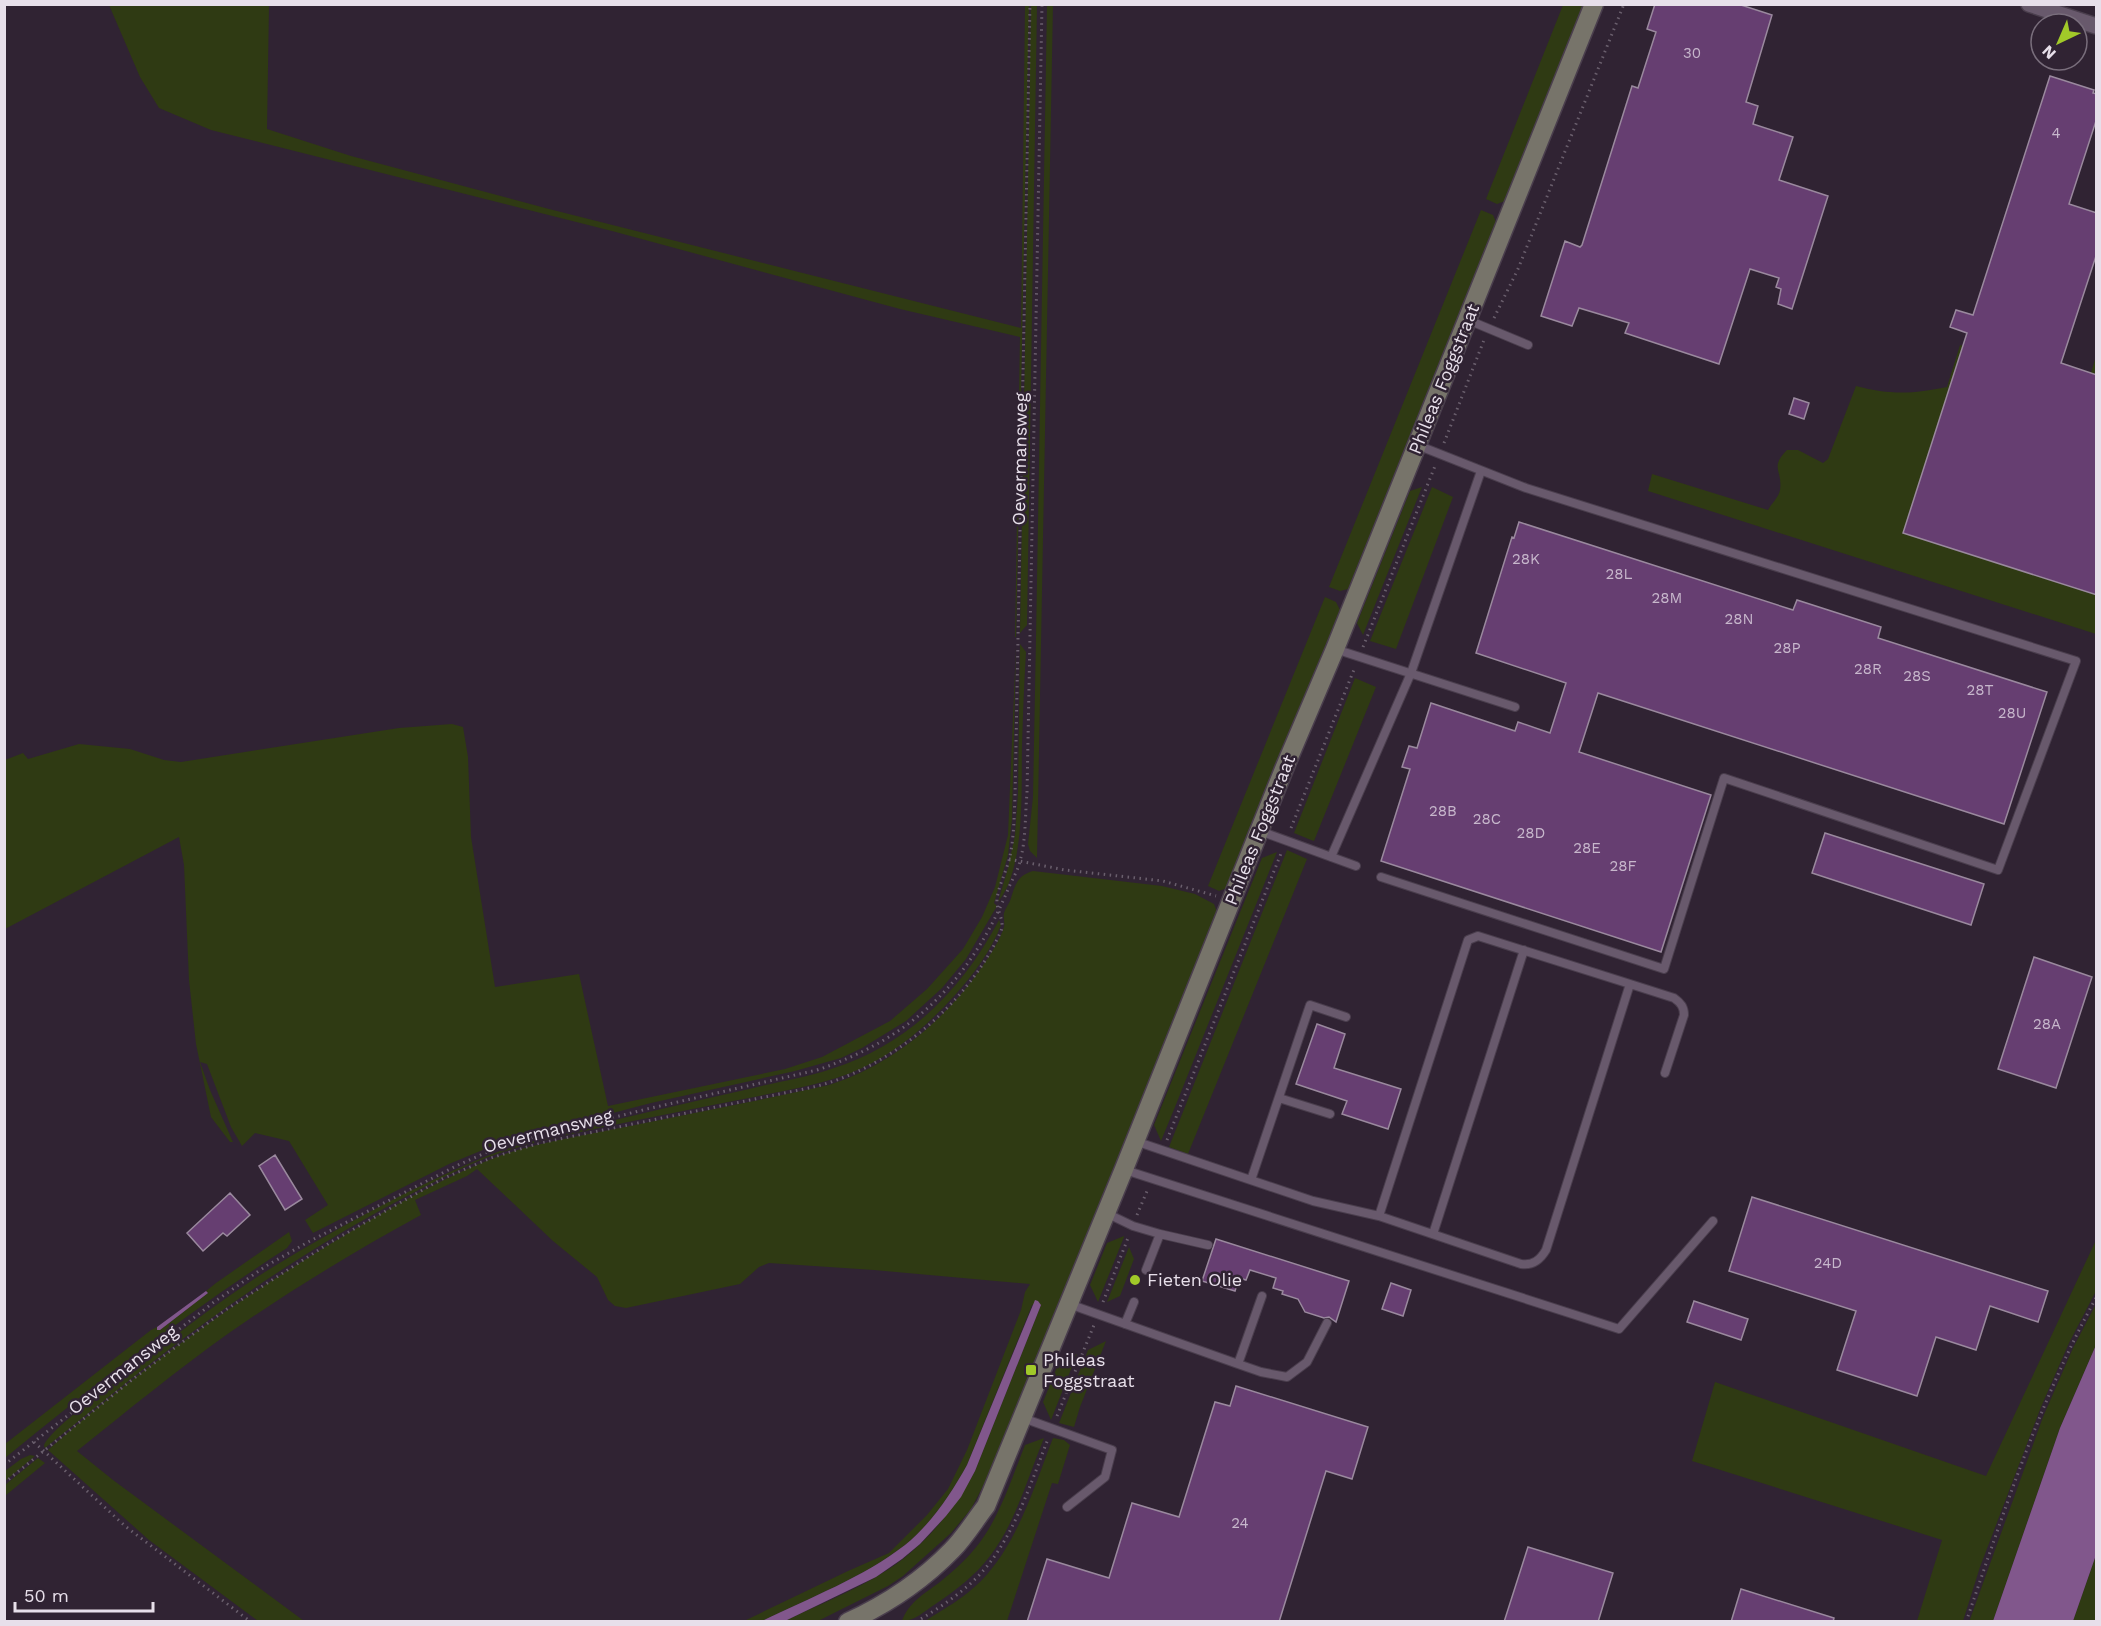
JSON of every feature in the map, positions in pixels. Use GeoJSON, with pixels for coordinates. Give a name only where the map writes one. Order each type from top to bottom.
{"type":"FeatureCollection","features":[{"type":"Feature","properties":{"kind":"street","name":"Phileas Foggstraat"},"geometry":{"type":"LineString","coordinates":[[848,1622],[872,1617],[906,1589],[952,1550],[986,1506],[1335,649],[1594,4]]}},
{"type":"Feature","properties":{"kind":"street"},"geometry":{"type":"LineString","coordinates":[[2030,4],[2097,26]]}},
{"type":"Feature","properties":{"kind":"lane"},"geometry":{"type":"LineString","coordinates":[[1467,320],[1528,345]]}},
{"type":"Feature","properties":{"kind":"lane"},"geometry":{"type":"LineString","coordinates":[[1381,877],[1664,969],[1725,778],[1998,870],[2076,661],[1526,488],[1417,445]]}},
{"type":"Feature","properties":{"kind":"lane"},"geometry":{"type":"LineString","coordinates":[[1331,857],[1412,674],[1481,471]]}},
{"type":"Feature","properties":{"kind":"lane"},"geometry":{"type":"LineString","coordinates":[[1335,649],[1515,706]]}},
{"type":"Feature","properties":{"kind":"lane"},"geometry":{"type":"LineString","coordinates":[[1260,831],[1356,866]]}},
{"type":"Feature","properties":{"kind":"lane"},"geometry":{"type":"LineString","coordinates":[[1379,1216],[1466,943],[1473,936],[1524,950],[1674,998],[1680,1002],[1684,1015],[1665,1073]]}},
{"type":"Feature","properties":{"kind":"lane"},"geometry":{"type":"LineString","coordinates":[[1432,1234],[1524,950]]}},
{"type":"Feature","properties":{"kind":"lane"},"geometry":{"type":"LineString","coordinates":[[1135,1141],[1313,1201],[1379,1216],[1528,1265],[1541,1258],[1546,1250],[1630,984]]}},
{"type":"Feature","properties":{"kind":"lane"},"geometry":{"type":"LineString","coordinates":[[1251,1180],[1310,1005],[1346,1017]]}},
{"type":"Feature","properties":{"kind":"lane"},"geometry":{"type":"LineString","coordinates":[[1279,1098],[1330,1114]]}},
{"type":"Feature","properties":{"kind":"lane"},"geometry":{"type":"LineString","coordinates":[[1124,1169],[1619,1329],[1713,1221]]}},
{"type":"Feature","properties":{"kind":"lane"},"geometry":{"type":"LineString","coordinates":[[1106,1213],[1133,1226],[1208,1245]]}},
{"type":"Feature","properties":{"kind":"lane"},"geometry":{"type":"LineString","coordinates":[[1146,1270],[1160,1234]]}},
{"type":"Feature","properties":{"kind":"lane"},"geometry":{"type":"LineString","coordinates":[[1238,1364],[1262,1296]]}},
{"type":"Feature","properties":{"kind":"lane"},"geometry":{"type":"LineString","coordinates":[[1125,1324],[1134,1302]]}},
{"type":"Feature","properties":{"kind":"lane"},"geometry":{"type":"LineString","coordinates":[[1069,1304],[1261,1372],[1287,1377],[1307,1362],[1327,1323]]}},
{"type":"Feature","properties":{"kind":"lane"},"geometry":{"type":"LineString","coordinates":[[1023,1418],[1112,1450],[1105,1478],[1067,1507]]}},
{"type":"Feature","properties":{"kind":"path","name":"Oevermansweg"},"geometry":{"type":"LineString","coordinates":[[4,1483],[151,1365],[224,1311],[331,1242],[442,1179],[484,1160],[533,1145],[828,1084],[876,1063],[915,1036],[966,985],[985,959],[1002,928],[997,902],[1009,859],[1015,797],[1030,4]]}},
{"type":"Feature","properties":{"kind":"path","name":"Oevermansweg"},"geometry":{"type":"LineString","coordinates":[[4,1465],[205,1309],[266,1266],[364,1212],[492,1150],[647,1109],[817,1070],[868,1049],[915,1020],[941,996],[980,948],[1000,910],[1020,861],[1027,793],[1042,4]]}},
{"type":"Feature","properties":{"kind":"path"},"geometry":{"type":"LineString","coordinates":[[1009,859],[1065,870],[1163,881],[1232,901]]}},
{"type":"Feature","properties":{"kind":"path"},"geometry":{"type":"LineString","coordinates":[[1966,1622],[2050,1393],[2097,1298]]}},
{"type":"Feature","properties":{"kind":"path"},"geometry":{"type":"LineString","coordinates":[[34,1442],[125,1526],[251,1622]]}},
{"type":"Feature","properties":{"kind":"green space"},"geometry":{"type":"Polygon","coordinates":[[[1053,4],[1037,858],[1030,851],[1028,844],[1033,797],[1047,5],[1053,4]]]}},
{"type":"Feature","properties":{"kind":"green space"},"geometry":{"type":"Polygon","coordinates":[[[109,5],[269,5],[267,129],[351,156],[549,209],[1021,328],[1025,5],[1029,5],[1016,637],[1020,337],[900,309],[612,231],[211,130],[159,108],[140,77],[109,5]]]}},
{"type":"Feature","properties":{"kind":"green space"},"geometry":{"type":"Polygon","coordinates":[[[1031,5],[1037,5],[1027,625],[1020,633],[1031,5]]]}},
{"type":"Feature","properties":{"kind":"green space"},"geometry":{"type":"Polygon","coordinates":[[[1563,5],[1583,5],[1505,201],[1497,204],[1486,199],[1563,5]]]}},
{"type":"Feature","properties":{"kind":"green space"},"geometry":{"type":"Polygon","coordinates":[[[1481,210],[1493,215],[1496,222],[1348,589],[1340,591],[1329,587],[1481,210]]]}},
{"type":"Feature","properties":{"kind":"green space"},"geometry":{"type":"Polygon","coordinates":[[[1960,345],[2087,386],[2096,356],[2096,634],[1648,491],[1652,474],[1768,510],[1780,490],[1778,465],[1782,456],[1787,450],[1798,450],[1823,463],[1828,459],[1856,386],[1901,392],[1947,387],[1960,345]]]}},
{"type":"Feature","properties":{"kind":"green space"},"geometry":{"type":"Polygon","coordinates":[[[1422,487],[1363,635],[1357,623],[1410,491],[1422,487]]]}},
{"type":"Feature","properties":{"kind":"green space"},"geometry":{"type":"Polygon","coordinates":[[[1432,487],[1453,497],[1396,649],[1370,641],[1432,487]]]}},
{"type":"Feature","properties":{"kind":"green space"},"geometry":{"type":"Polygon","coordinates":[[[1325,597],[1336,602],[1340,610],[1227,888],[1219,891],[1208,886],[1325,597]]]}},
{"type":"Feature","properties":{"kind":"green space"},"geometry":{"type":"Polygon","coordinates":[[[1020,644],[1026,652],[1020,826],[1013,869],[1007,887],[998,902],[1015,835],[1018,793],[1020,644]]]}},
{"type":"Feature","properties":{"kind":"green space"},"geometry":{"type":"Polygon","coordinates":[[[1016,646],[1012,819],[1008,855],[994,903],[997,906],[966,959],[942,988],[906,1021],[841,1058],[795,1071],[651,1103],[502,1142],[449,1164],[313,1233],[305,1220],[328,1205],[289,1141],[255,1133],[242,1146],[231,1127],[207,1064],[200,1062],[233,1142],[230,1142],[211,1117],[196,1044],[189,980],[184,865],[179,837],[5,929],[5,760],[23,753],[28,759],[79,744],[130,749],[164,760],[181,762],[399,728],[452,724],[463,727],[468,757],[471,837],[495,987],[579,974],[608,1106],[785,1069],[822,1057],[890,1021],[927,989],[963,949],[982,917],[995,887],[1008,835],[1016,646]]]}},
{"type":"Feature","properties":{"kind":"green space"},"geometry":{"type":"Polygon","coordinates":[[[1355,678],[1376,687],[1314,841],[1294,833],[1355,678]]]}},
{"type":"Feature","properties":{"kind":"green space"},"geometry":{"type":"Polygon","coordinates":[[[1287,850],[1307,859],[1188,1154],[1169,1147],[1287,850]]]}},
{"type":"Feature","properties":{"kind":"green space"},"geometry":{"type":"Polygon","coordinates":[[[1277,852],[1161,1141],[1154,1125],[1262,858],[1277,852]]]}},
{"type":"Feature","properties":{"kind":"green space"},"geometry":{"type":"Polygon","coordinates":[[[1033,871],[1162,886],[1195,894],[1214,904],[1217,912],[992,1469],[971,1509],[951,1533],[903,1576],[888,1586],[818,1621],[785,1621],[889,1569],[914,1550],[944,1519],[975,1471],[1041,1305],[1032,1305],[967,1465],[947,1498],[923,1528],[889,1557],[854,1577],[762,1621],[744,1621],[889,1553],[927,1515],[948,1489],[967,1450],[1021,1310],[1025,1292],[1030,1284],[769,1263],[759,1267],[740,1284],[626,1308],[615,1306],[608,1300],[597,1277],[553,1241],[477,1169],[415,1200],[421,1215],[324,1271],[229,1333],[77,1451],[304,1621],[258,1621],[149,1540],[48,1450],[118,1391],[229,1309],[364,1224],[461,1172],[502,1155],[549,1142],[829,1085],[874,1066],[895,1053],[934,1022],[967,986],[1000,937],[1004,927],[1004,912],[1017,882],[1033,871]]]}},
{"type":"Feature","properties":{"kind":"green space"},"geometry":{"type":"Polygon","coordinates":[[[999,920],[1001,925],[997,935],[975,971],[935,1016],[888,1054],[849,1074],[823,1082],[548,1139],[497,1154],[465,1167],[373,1214],[255,1287],[158,1358],[45,1448],[48,1439],[57,1429],[83,1407],[183,1329],[237,1291],[324,1237],[429,1182],[502,1150],[633,1116],[811,1075],[859,1059],[885,1045],[908,1030],[950,992],[984,946],[999,920]]]}},
{"type":"Feature","properties":{"kind":"green space"},"geometry":{"type":"Polygon","coordinates":[[[289,1232],[292,1241],[287,1248],[214,1297],[143,1349],[5,1458],[5,1444],[151,1330],[157,1327],[160,1330],[208,1293],[206,1291],[216,1283],[289,1232]]]}},
{"type":"Feature","properties":{"kind":"green space"},"geometry":{"type":"Polygon","coordinates":[[[1124,1236],[1098,1302],[1090,1285],[1107,1243],[1124,1236]]]}},
{"type":"Feature","properties":{"kind":"green space"},"geometry":{"type":"Polygon","coordinates":[[[2096,1240],[2096,1291],[2069,1343],[2041,1407],[1980,1567],[1963,1621],[1917,1621],[1942,1540],[1692,1461],[1715,1382],[1986,1476],[2096,1240]]]}},
{"type":"Feature","properties":{"kind":"green space"},"geometry":{"type":"Polygon","coordinates":[[[1129,1247],[1134,1259],[1120,1296],[1107,1302],[1129,1247]]]}},
{"type":"Feature","properties":{"kind":"green space"},"geometry":{"type":"Polygon","coordinates":[[[2096,1304],[2096,1345],[2060,1428],[1993,1621],[1969,1622],[2043,1417],[2073,1348],[2096,1304]]]}},
{"type":"Feature","properties":{"kind":"green space"},"geometry":{"type":"Polygon","coordinates":[[[1106,1341],[1074,1427],[1059,1423],[1088,1350],[1106,1341]]]}},
{"type":"Feature","properties":{"kind":"green space"},"geometry":{"type":"Polygon","coordinates":[[[1077,1354],[1051,1420],[1043,1402],[1059,1362],[1077,1354]]]}},
{"type":"Feature","properties":{"kind":"green space"},"geometry":{"type":"Polygon","coordinates":[[[1044,1438],[1021,1499],[1007,1529],[990,1556],[971,1577],[950,1594],[919,1616],[902,1621],[913,1603],[954,1570],[977,1546],[999,1511],[1025,1445],[1044,1438]]]}},
{"type":"Feature","properties":{"kind":"green space"},"geometry":{"type":"Polygon","coordinates":[[[1053,1438],[1064,1440],[1070,1445],[1058,1484],[1052,1483],[1007,1621],[925,1621],[968,1593],[994,1566],[1024,1514],[1053,1438]]]}},
{"type":"Feature","properties":{"kind":"green space"},"geometry":{"type":"Polygon","coordinates":[[[30,1455],[35,1456],[5,1481],[5,1471],[30,1455]]]}},
{"type":"Feature","properties":{"kind":"green space"},"geometry":{"type":"Polygon","coordinates":[[[38,1458],[45,1463],[5,1496],[5,1485],[38,1458]]]}},
{"type":"Feature","properties":{"kind":"green space"},"geometry":{"type":"Polygon","coordinates":[[[2096,1555],[2096,1621],[2073,1621],[2096,1555]]]}},
{"type":"Feature","properties":{"kind":"shaded area"},"geometry":{"type":"Polygon","coordinates":[[[206,1291],[208,1293],[157,1330],[157,1327],[206,1291]]]}},
{"type":"Feature","properties":{"kind":"shaded area"},"geometry":{"type":"Polygon","coordinates":[[[1035,1300],[1041,1305],[975,1471],[961,1497],[946,1516],[920,1544],[876,1577],[785,1621],[762,1621],[836,1586],[889,1557],[914,1537],[932,1518],[967,1465],[1035,1300]]]}},
{"type":"Feature","properties":{"kind":"shaded area"},"geometry":{"type":"Polygon","coordinates":[[[2096,1345],[2096,1555],[2073,1621],[1993,1621],[2060,1428],[2096,1345]]]}},
{"type":"Feature","properties":{"kind":"building"},"geometry":{"type":"Polygon","coordinates":[[[1655,4],[1738,4],[1772,15],[1746,102],[1758,106],[1753,124],[1793,137],[1779,180],[1828,196],[1792,309],[1778,304],[1781,289],[1776,287],[1779,278],[1750,269],[1719,364],[1625,333],[1629,323],[1579,308],[1572,326],[1541,316],[1565,241],[1580,247],[1582,245],[1632,86],[1638,88],[1656,32],[1647,29],[1655,4]]]}},
{"type":"Feature","properties":{"kind":"building"},"geometry":{"type":"Polygon","coordinates":[[[2050,76],[2094,90],[2093,93],[2097,94],[2097,118],[2069,204],[2097,213],[2097,253],[2061,363],[2097,375],[2097,595],[1903,533],[1967,333],[1950,327],[1956,310],[1973,315],[2050,76]]]}},
{"type":"Feature","properties":{"kind":"building"},"geometry":{"type":"Polygon","coordinates":[[[1794,398],[1809,403],[1804,419],[1789,414],[1794,398]]]}},
{"type":"Feature","properties":{"kind":"building"},"geometry":{"type":"Polygon","coordinates":[[[1519,522],[1793,610],[1797,600],[1881,627],[1878,638],[2047,692],[2004,824],[1598,693],[1579,752],[1711,795],[1661,952],[1381,861],[1410,769],[1402,767],[1409,746],[1417,748],[1431,703],[1515,731],[1518,722],[1550,733],[1566,683],[1476,653],[1512,537],[1514,538],[1519,522]]]}},
{"type":"Feature","properties":{"kind":"building"},"geometry":{"type":"Polygon","coordinates":[[[1825,833],[1984,884],[1971,925],[1812,873],[1825,833]]]}},
{"type":"Feature","properties":{"kind":"building"},"geometry":{"type":"Polygon","coordinates":[[[2034,957],[2092,977],[2056,1088],[1998,1069],[2034,957]]]}},
{"type":"Feature","properties":{"kind":"building"},"geometry":{"type":"Polygon","coordinates":[[[1317,1024],[1345,1034],[1334,1068],[1401,1089],[1388,1129],[1342,1114],[1347,1101],[1296,1084],[1317,1024]]]}},
{"type":"Feature","properties":{"kind":"building"},"geometry":{"type":"Polygon","coordinates":[[[275,1155],[302,1199],[285,1210],[259,1166],[275,1155]]]}},
{"type":"Feature","properties":{"kind":"building"},"geometry":{"type":"Polygon","coordinates":[[[230,1193],[250,1215],[227,1236],[223,1233],[203,1251],[187,1233],[230,1193]]]}},
{"type":"Feature","properties":{"kind":"building"},"geometry":{"type":"Polygon","coordinates":[[[1752,1197],[2048,1291],[2038,1322],[1990,1306],[1976,1350],[1936,1337],[1917,1396],[1837,1370],[1856,1311],[1729,1271],[1752,1197]]]}},
{"type":"Feature","properties":{"kind":"building"},"geometry":{"type":"Polygon","coordinates":[[[1216,1239],[1349,1281],[1336,1322],[1329,1317],[1324,1318],[1305,1312],[1298,1299],[1282,1294],[1283,1291],[1273,1288],[1276,1278],[1250,1270],[1246,1280],[1239,1278],[1235,1291],[1202,1281],[1216,1239]]]}},
{"type":"Feature","properties":{"kind":"building"},"geometry":{"type":"Polygon","coordinates":[[[1391,1283],[1411,1290],[1403,1316],[1382,1309],[1391,1283]]]}},
{"type":"Feature","properties":{"kind":"building"},"geometry":{"type":"Polygon","coordinates":[[[1694,1301],[1748,1319],[1741,1340],[1687,1322],[1694,1301]]]}},
{"type":"Feature","properties":{"kind":"building"},"geometry":{"type":"Polygon","coordinates":[[[1236,1386],[1368,1427],[1352,1479],[1326,1471],[1279,1622],[1027,1622],[1047,1559],[1109,1578],[1132,1503],[1179,1517],[1215,1402],[1230,1406],[1236,1386]]]}},
{"type":"Feature","properties":{"kind":"building"},"geometry":{"type":"Polygon","coordinates":[[[1528,1547],[1613,1573],[1598,1622],[1504,1622],[1528,1547]]]}},
{"type":"Feature","properties":{"kind":"building"},"geometry":{"type":"Polygon","coordinates":[[[1741,1589],[1834,1618],[1833,1622],[1731,1622],[1741,1589]]]}},
{"type":"Feature","properties":{"kind":"place","name":"Fieten Olie"},"geometry":{"type":"Point","coordinates":[1135,1280]}},
{"type":"Feature","properties":{"kind":"place","name":"Phileas Foggstraat"},"geometry":{"type":"Point","coordinates":[1031,1370]}}]}
